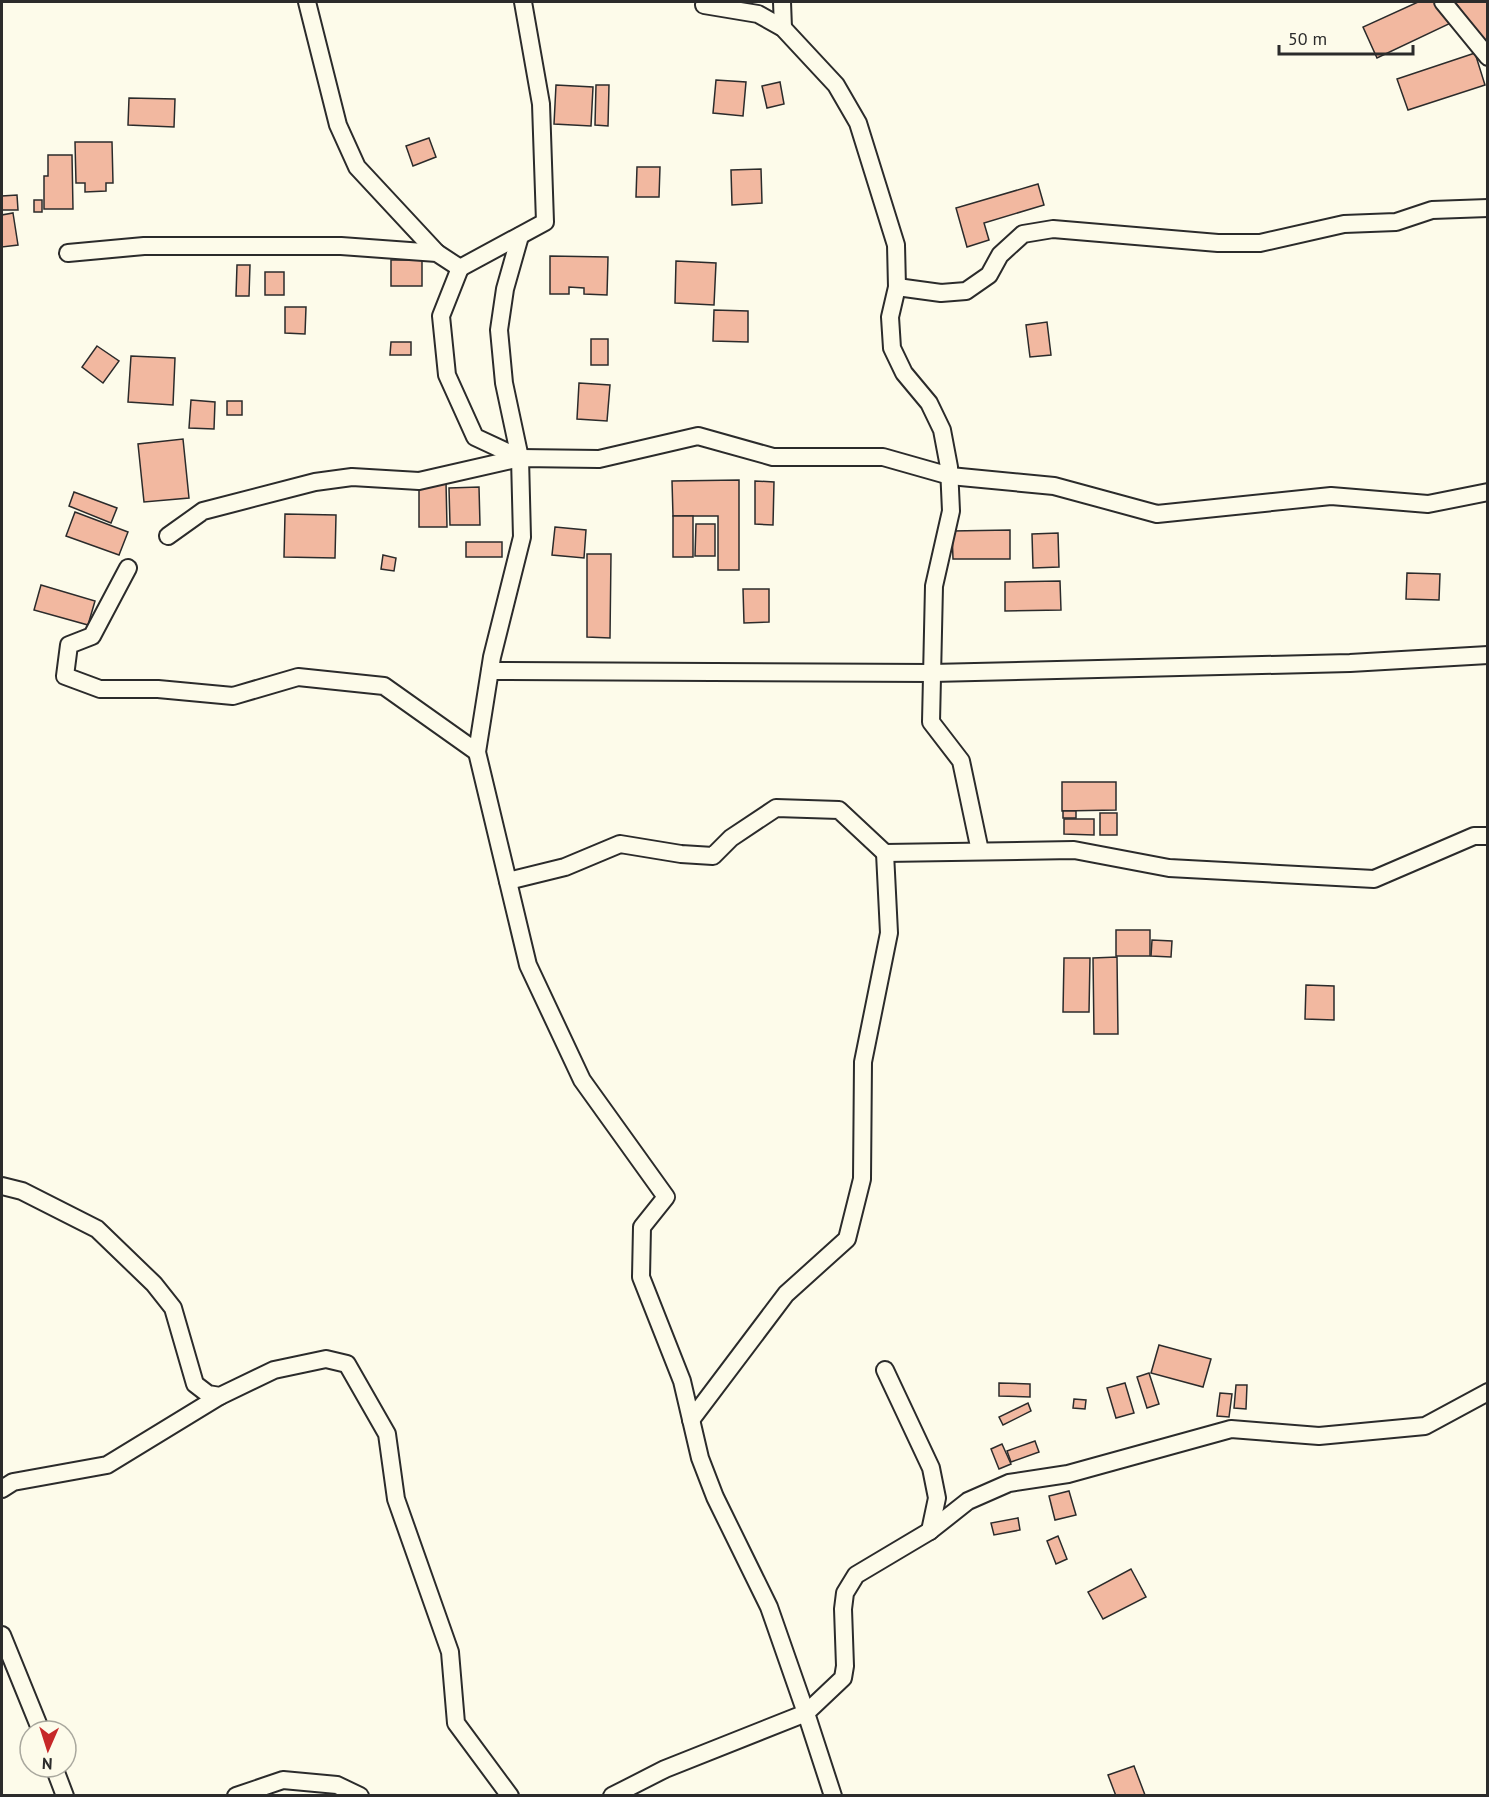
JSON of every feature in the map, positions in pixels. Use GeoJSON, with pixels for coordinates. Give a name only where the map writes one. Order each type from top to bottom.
{"type":"FeatureCollection","features":[{"type":"Feature","properties":{"kind":"street"},"geometry":{"type":"LineString","coordinates":[[307,2],[338,125],[357,167],[436,253],[460,268]]}},
{"type":"Feature","properties":{"kind":"street"},"geometry":{"type":"LineString","coordinates":[[520,458],[475,437],[447,375],[441,316],[460,268],[545,222],[541,104],[523,2]]}},
{"type":"Feature","properties":{"kind":"street"},"geometry":{"type":"LineString","coordinates":[[782,2],[783,28]]}},
{"type":"Feature","properties":{"kind":"street"},"geometry":{"type":"LineString","coordinates":[[1443,2],[1488,57]]}},
{"type":"Feature","properties":{"kind":"street"},"geometry":{"type":"LineString","coordinates":[[704,5],[758,14],[783,28],[836,85],[858,123],[896,245],[897,287],[890,317],[892,348],[904,373],[929,403],[942,430],[950,476],[951,511],[934,586],[931,722],[961,761],[980,851]]}},
{"type":"Feature","properties":{"kind":"street"},"geometry":{"type":"LineString","coordinates":[[897,287],[941,293],[966,291],[989,275],[1000,255],[1023,234],[1053,229],[1218,243],[1260,243],[1344,224],[1396,222],[1432,210],[1488,208]]}},
{"type":"Feature","properties":{"kind":"street"},"geometry":{"type":"LineString","coordinates":[[520,236],[505,289],[499,330],[504,383],[520,458],[522,537],[490,671],[477,752],[528,965],[582,1080],[666,1197],[642,1227],[641,1277],[682,1381],[704,1468],[769,1607],[833,1796]]}},
{"type":"Feature","properties":{"kind":"street"},"geometry":{"type":"LineString","coordinates":[[68,253],[144,246],[277,245],[381,247],[436,253]]}},
{"type":"Feature","properties":{"kind":"street"},"geometry":{"type":"LineString","coordinates":[[168,536],[203,511],[315,482],[352,477],[419,481],[520,458],[599,459],[698,436],[773,457],[883,457],[950,476],[1054,486],[1157,514],[1331,496],[1428,504],[1488,492]]}},
{"type":"Feature","properties":{"kind":"street"},"geometry":{"type":"LineString","coordinates":[[128,568],[92,636],[69,645],[64,676],[100,689],[158,689],[233,696],[298,677],[384,686],[477,752]]}},
{"type":"Feature","properties":{"kind":"street"},"geometry":{"type":"LineString","coordinates":[[490,671],[932,673],[1350,663],[1488,655]]}},
{"type":"Feature","properties":{"kind":"street"},"geometry":{"type":"LineString","coordinates":[[508,880],[565,867],[620,844],[681,854],[713,856],[731,838],[776,808],[839,810],[885,853],[889,933],[863,1062],[862,1179],[847,1239],[786,1294],[691,1420]]}},
{"type":"Feature","properties":{"kind":"street"},"geometry":{"type":"LineString","coordinates":[[885,853],[1074,850],[1169,868],[1374,879],[1474,836],[1488,836]]}},
{"type":"Feature","properties":{"kind":"street"},"geometry":{"type":"LineString","coordinates":[[2,1186],[22,1191],[97,1229],[146,1276],[173,1308],[195,1384],[208,1394],[220,1396]]}},
{"type":"Feature","properties":{"kind":"street"},"geometry":{"type":"LineString","coordinates":[[2,1489],[13,1482],[107,1465],[220,1396],[274,1370],[326,1359],[347,1364],[387,1434],[396,1498],[450,1652],[456,1723],[510,1796]]}},
{"type":"Feature","properties":{"kind":"street"},"geometry":{"type":"LineString","coordinates":[[885,1370],[931,1468],[937,1498],[930,1531]]}},
{"type":"Feature","properties":{"kind":"street"},"geometry":{"type":"LineString","coordinates":[[612,1796],[665,1769],[806,1713],[843,1677],[845,1593],[856,1575],[930,1531],[968,1501],[1009,1483],[1068,1474],[1231,1429],[1319,1436],[1425,1426],[1488,1392]]}},
{"type":"Feature","properties":{"kind":"street"},"geometry":{"type":"LineString","coordinates":[[2,1635],[36,1719]]}},
{"type":"Feature","properties":{"kind":"street"},"geometry":{"type":"LineString","coordinates":[[59,1779],[65,1796]]}},
{"type":"Feature","properties":{"kind":"street"},"geometry":{"type":"LineString","coordinates":[[236,1796],[283,1780],[337,1785],[360,1796]]}},
{"type":"Feature","properties":{"kind":"building"},"geometry":{"type":"Polygon","coordinates":[[[1418,2],[1444,2],[1453,22],[1377,58],[1363,27],[1418,2]]]}},
{"type":"Feature","properties":{"kind":"building"},"geometry":{"type":"Polygon","coordinates":[[[1455,2],[1488,2],[1488,47],[1455,2]]]}},
{"type":"Feature","properties":{"kind":"building"},"geometry":{"type":"Polygon","coordinates":[[[1475,53],[1485,85],[1408,110],[1397,79],[1475,53]]]}},
{"type":"Feature","properties":{"kind":"building"},"geometry":{"type":"Polygon","coordinates":[[[716,80],[746,82],[743,116],[713,113],[716,80]]]}},
{"type":"Feature","properties":{"kind":"building"},"geometry":{"type":"Polygon","coordinates":[[[780,82],[784,104],[767,108],[762,86],[780,82]]]}},
{"type":"Feature","properties":{"kind":"building"},"geometry":{"type":"Polygon","coordinates":[[[556,85],[593,87],[591,126],[554,124],[556,85]]]}},
{"type":"Feature","properties":{"kind":"building"},"geometry":{"type":"Polygon","coordinates":[[[596,85],[609,85],[608,126],[595,125],[596,85]]]}},
{"type":"Feature","properties":{"kind":"building"},"geometry":{"type":"Polygon","coordinates":[[[129,98],[175,99],[174,127],[128,125],[129,98]]]}},
{"type":"Feature","properties":{"kind":"building"},"geometry":{"type":"Polygon","coordinates":[[[429,138],[436,157],[413,166],[406,146],[429,138]]]}},
{"type":"Feature","properties":{"kind":"building"},"geometry":{"type":"Polygon","coordinates":[[[75,142],[112,142],[113,183],[106,183],[106,191],[85,192],[85,183],[76,183],[75,142]]]}},
{"type":"Feature","properties":{"kind":"building"},"geometry":{"type":"Polygon","coordinates":[[[48,155],[72,155],[73,209],[44,209],[44,176],[48,176],[48,155]]]}},
{"type":"Feature","properties":{"kind":"building"},"geometry":{"type":"Polygon","coordinates":[[[637,167],[660,167],[659,197],[636,197],[637,167]]]}},
{"type":"Feature","properties":{"kind":"building"},"geometry":{"type":"Polygon","coordinates":[[[761,169],[762,203],[732,205],[731,170],[761,169]]]}},
{"type":"Feature","properties":{"kind":"building"},"geometry":{"type":"Polygon","coordinates":[[[1038,184],[1044,205],[984,223],[989,240],[967,247],[956,208],[1038,184]]]}},
{"type":"Feature","properties":{"kind":"building"},"geometry":{"type":"Polygon","coordinates":[[[17,195],[18,210],[2,210],[2,196],[17,195]]]}},
{"type":"Feature","properties":{"kind":"building"},"geometry":{"type":"Polygon","coordinates":[[[34,200],[42,200],[42,212],[34,212],[34,200]]]}},
{"type":"Feature","properties":{"kind":"building"},"geometry":{"type":"Polygon","coordinates":[[[13,213],[18,245],[2,247],[2,215],[13,213]]]}},
{"type":"Feature","properties":{"kind":"building"},"geometry":{"type":"Polygon","coordinates":[[[550,256],[608,257],[607,295],[584,294],[584,288],[569,287],[569,294],[550,294],[550,256]]]}},
{"type":"Feature","properties":{"kind":"building"},"geometry":{"type":"Polygon","coordinates":[[[391,260],[422,260],[422,286],[391,286],[391,260]]]}},
{"type":"Feature","properties":{"kind":"building"},"geometry":{"type":"Polygon","coordinates":[[[676,261],[716,263],[714,305],[675,303],[676,261]]]}},
{"type":"Feature","properties":{"kind":"building"},"geometry":{"type":"Polygon","coordinates":[[[237,265],[250,265],[249,296],[236,296],[237,265]]]}},
{"type":"Feature","properties":{"kind":"building"},"geometry":{"type":"Polygon","coordinates":[[[265,272],[284,272],[284,295],[265,295],[265,272]]]}},
{"type":"Feature","properties":{"kind":"building"},"geometry":{"type":"Polygon","coordinates":[[[285,307],[306,307],[305,334],[285,333],[285,307]]]}},
{"type":"Feature","properties":{"kind":"building"},"geometry":{"type":"Polygon","coordinates":[[[714,310],[748,311],[748,342],[713,341],[714,310]]]}},
{"type":"Feature","properties":{"kind":"building"},"geometry":{"type":"Polygon","coordinates":[[[1047,322],[1051,355],[1030,357],[1026,325],[1047,322]]]}},
{"type":"Feature","properties":{"kind":"building"},"geometry":{"type":"Polygon","coordinates":[[[591,339],[608,339],[608,365],[591,365],[591,339]]]}},
{"type":"Feature","properties":{"kind":"building"},"geometry":{"type":"Polygon","coordinates":[[[391,342],[411,342],[411,355],[390,355],[391,342]]]}},
{"type":"Feature","properties":{"kind":"building"},"geometry":{"type":"Polygon","coordinates":[[[97,346],[119,361],[103,383],[82,367],[97,346]]]}},
{"type":"Feature","properties":{"kind":"building"},"geometry":{"type":"Polygon","coordinates":[[[131,356],[175,358],[173,405],[128,402],[131,356]]]}},
{"type":"Feature","properties":{"kind":"building"},"geometry":{"type":"Polygon","coordinates":[[[579,383],[610,385],[607,421],[577,419],[579,383]]]}},
{"type":"Feature","properties":{"kind":"building"},"geometry":{"type":"Polygon","coordinates":[[[191,400],[215,402],[214,429],[189,428],[191,400]]]}},
{"type":"Feature","properties":{"kind":"building"},"geometry":{"type":"Polygon","coordinates":[[[227,401],[242,401],[242,415],[227,415],[227,401]]]}},
{"type":"Feature","properties":{"kind":"building"},"geometry":{"type":"Polygon","coordinates":[[[183,439],[189,498],[144,502],[138,444],[183,439]]]}},
{"type":"Feature","properties":{"kind":"building"},"geometry":{"type":"Polygon","coordinates":[[[739,480],[739,570],[718,570],[718,516],[673,516],[672,481],[739,480]]]}},
{"type":"Feature","properties":{"kind":"building"},"geometry":{"type":"Polygon","coordinates":[[[755,481],[774,482],[773,525],[755,524],[755,481]]]}},
{"type":"Feature","properties":{"kind":"building"},"geometry":{"type":"Polygon","coordinates":[[[419,482],[446,482],[447,527],[419,527],[419,482]]]}},
{"type":"Feature","properties":{"kind":"building"},"geometry":{"type":"Polygon","coordinates":[[[479,487],[480,525],[450,525],[449,488],[479,487]]]}},
{"type":"Feature","properties":{"kind":"building"},"geometry":{"type":"Polygon","coordinates":[[[74,492],[117,508],[111,523],[69,506],[74,492]]]}},
{"type":"Feature","properties":{"kind":"building"},"geometry":{"type":"Polygon","coordinates":[[[75,512],[128,532],[119,555],[66,536],[75,512]]]}},
{"type":"Feature","properties":{"kind":"building"},"geometry":{"type":"Polygon","coordinates":[[[285,514],[336,515],[335,558],[284,557],[285,514]]]}},
{"type":"Feature","properties":{"kind":"building"},"geometry":{"type":"Polygon","coordinates":[[[673,516],[693,516],[693,557],[673,557],[673,516]]]}},
{"type":"Feature","properties":{"kind":"building"},"geometry":{"type":"Polygon","coordinates":[[[696,524],[715,524],[715,556],[695,556],[696,524]]]}},
{"type":"Feature","properties":{"kind":"building"},"geometry":{"type":"Polygon","coordinates":[[[555,527],[586,530],[584,558],[552,555],[555,527]]]}},
{"type":"Feature","properties":{"kind":"building"},"geometry":{"type":"Polygon","coordinates":[[[1010,530],[1010,559],[953,559],[952,531],[1010,530]]]}},
{"type":"Feature","properties":{"kind":"building"},"geometry":{"type":"Polygon","coordinates":[[[1058,533],[1059,567],[1033,568],[1032,534],[1058,533]]]}},
{"type":"Feature","properties":{"kind":"building"},"geometry":{"type":"Polygon","coordinates":[[[466,542],[502,542],[502,557],[466,557],[466,542]]]}},
{"type":"Feature","properties":{"kind":"building"},"geometry":{"type":"Polygon","coordinates":[[[587,554],[611,554],[610,638],[587,637],[587,554]]]}},
{"type":"Feature","properties":{"kind":"building"},"geometry":{"type":"Polygon","coordinates":[[[383,555],[396,558],[394,571],[381,569],[383,555]]]}},
{"type":"Feature","properties":{"kind":"building"},"geometry":{"type":"Polygon","coordinates":[[[1407,573],[1440,574],[1439,600],[1406,599],[1407,573]]]}},
{"type":"Feature","properties":{"kind":"building"},"geometry":{"type":"Polygon","coordinates":[[[1060,581],[1061,610],[1005,611],[1005,582],[1060,581]]]}},
{"type":"Feature","properties":{"kind":"building"},"geometry":{"type":"Polygon","coordinates":[[[41,585],[95,601],[88,625],[34,610],[41,585]]]}},
{"type":"Feature","properties":{"kind":"building"},"geometry":{"type":"Polygon","coordinates":[[[743,589],[769,589],[769,622],[744,623],[743,589]]]}},
{"type":"Feature","properties":{"kind":"building"},"geometry":{"type":"Polygon","coordinates":[[[1062,782],[1116,782],[1116,810],[1062,811],[1062,782]]]}},
{"type":"Feature","properties":{"kind":"building"},"geometry":{"type":"Polygon","coordinates":[[[1063,811],[1076,811],[1076,818],[1063,818],[1063,811]]]}},
{"type":"Feature","properties":{"kind":"building"},"geometry":{"type":"Polygon","coordinates":[[[1100,813],[1117,813],[1117,835],[1100,835],[1100,813]]]}},
{"type":"Feature","properties":{"kind":"building"},"geometry":{"type":"Polygon","coordinates":[[[1064,819],[1094,819],[1094,835],[1064,834],[1064,819]]]}},
{"type":"Feature","properties":{"kind":"building"},"geometry":{"type":"Polygon","coordinates":[[[1116,930],[1150,930],[1150,956],[1116,956],[1116,930]]]}},
{"type":"Feature","properties":{"kind":"building"},"geometry":{"type":"Polygon","coordinates":[[[1152,940],[1172,941],[1171,957],[1151,956],[1152,940]]]}},
{"type":"Feature","properties":{"kind":"building"},"geometry":{"type":"Polygon","coordinates":[[[1117,957],[1118,1034],[1094,1034],[1093,958],[1117,957]]]}},
{"type":"Feature","properties":{"kind":"building"},"geometry":{"type":"Polygon","coordinates":[[[1064,958],[1090,958],[1089,1012],[1063,1012],[1064,958]]]}},
{"type":"Feature","properties":{"kind":"building"},"geometry":{"type":"Polygon","coordinates":[[[1306,985],[1334,986],[1334,1020],[1305,1019],[1306,985]]]}},
{"type":"Feature","properties":{"kind":"building"},"geometry":{"type":"Polygon","coordinates":[[[1159,1345],[1211,1359],[1203,1387],[1151,1373],[1159,1345]]]}},
{"type":"Feature","properties":{"kind":"building"},"geometry":{"type":"Polygon","coordinates":[[[1149,1373],[1159,1404],[1147,1408],[1137,1377],[1149,1373]]]}},
{"type":"Feature","properties":{"kind":"building"},"geometry":{"type":"Polygon","coordinates":[[[999,1383],[1030,1384],[1030,1397],[999,1396],[999,1383]]]}},
{"type":"Feature","properties":{"kind":"building"},"geometry":{"type":"Polygon","coordinates":[[[1125,1383],[1134,1413],[1116,1418],[1107,1388],[1125,1383]]]}},
{"type":"Feature","properties":{"kind":"building"},"geometry":{"type":"Polygon","coordinates":[[[1236,1385],[1247,1385],[1246,1409],[1234,1408],[1236,1385]]]}},
{"type":"Feature","properties":{"kind":"building"},"geometry":{"type":"Polygon","coordinates":[[[1220,1393],[1232,1394],[1229,1417],[1217,1416],[1220,1393]]]}},
{"type":"Feature","properties":{"kind":"building"},"geometry":{"type":"Polygon","coordinates":[[[1074,1399],[1086,1400],[1085,1409],[1073,1408],[1074,1399]]]}},
{"type":"Feature","properties":{"kind":"building"},"geometry":{"type":"Polygon","coordinates":[[[1028,1403],[1031,1411],[1003,1425],[999,1417],[1028,1403]]]}},
{"type":"Feature","properties":{"kind":"building"},"geometry":{"type":"Polygon","coordinates":[[[1035,1441],[1039,1452],[1011,1462],[1007,1451],[1035,1441]]]}},
{"type":"Feature","properties":{"kind":"building"},"geometry":{"type":"Polygon","coordinates":[[[1002,1444],[1011,1464],[999,1469],[991,1449],[1002,1444]]]}},
{"type":"Feature","properties":{"kind":"building"},"geometry":{"type":"Polygon","coordinates":[[[1069,1491],[1076,1515],[1055,1520],[1049,1496],[1069,1491]]]}},
{"type":"Feature","properties":{"kind":"building"},"geometry":{"type":"Polygon","coordinates":[[[1018,1518],[1020,1530],[994,1535],[991,1523],[1018,1518]]]}},
{"type":"Feature","properties":{"kind":"building"},"geometry":{"type":"Polygon","coordinates":[[[1058,1536],[1067,1559],[1056,1564],[1047,1541],[1058,1536]]]}},
{"type":"Feature","properties":{"kind":"building"},"geometry":{"type":"Polygon","coordinates":[[[1131,1569],[1146,1597],[1103,1619],[1088,1592],[1131,1569]]]}},
{"type":"Feature","properties":{"kind":"building"},"geometry":{"type":"Polygon","coordinates":[[[1134,1766],[1145,1795],[1116,1796],[1108,1775],[1134,1766]]]}}]}
